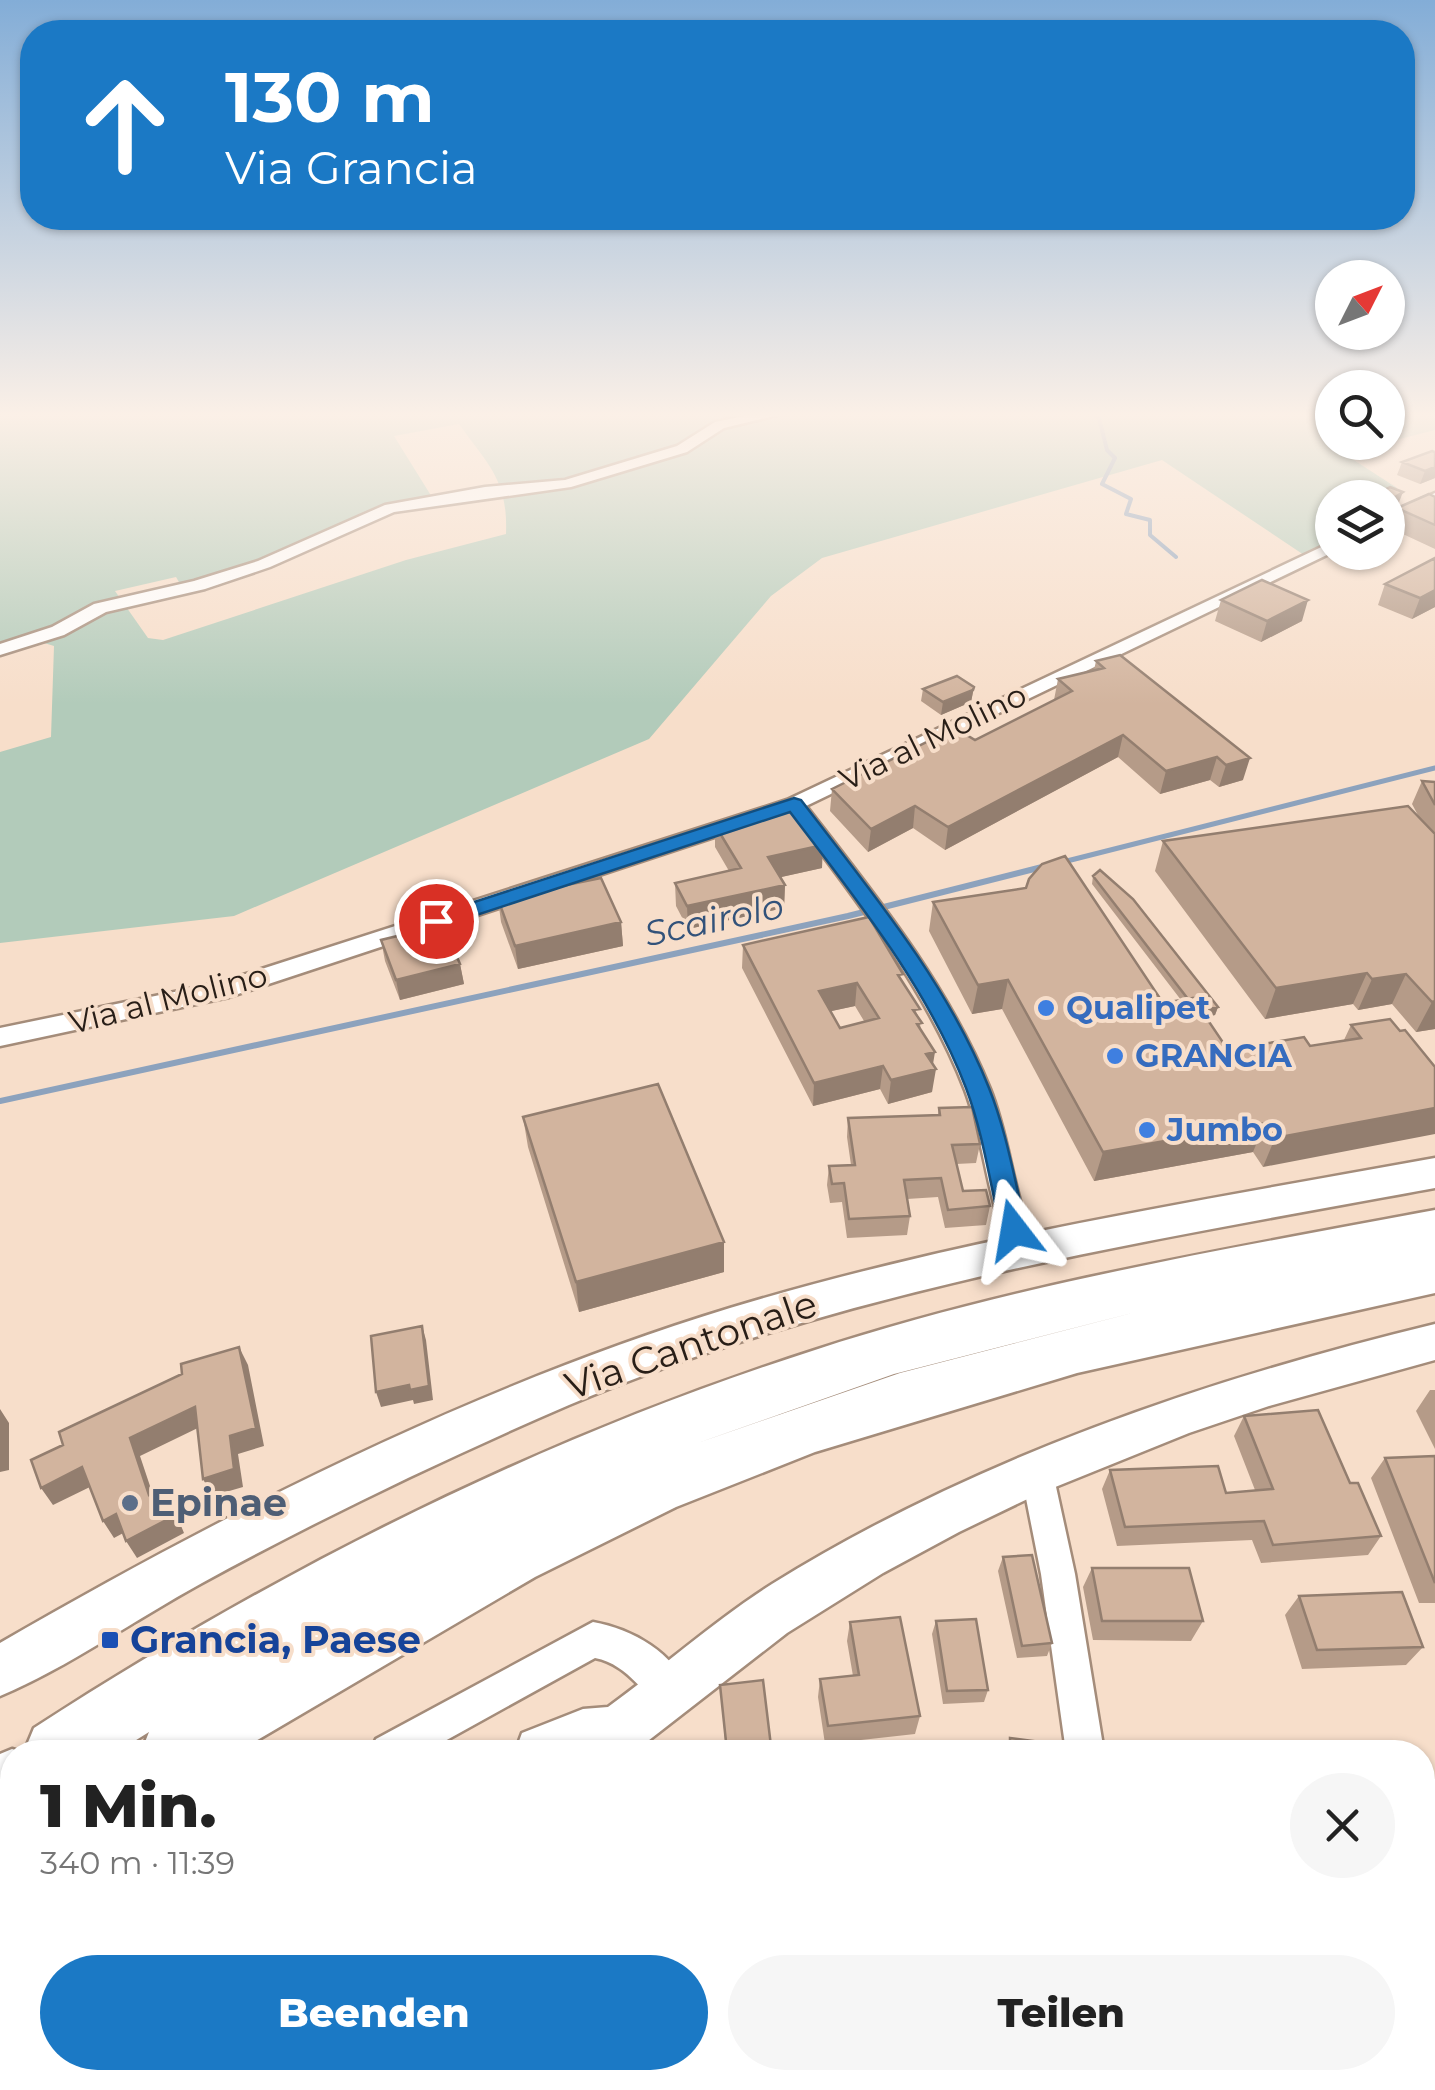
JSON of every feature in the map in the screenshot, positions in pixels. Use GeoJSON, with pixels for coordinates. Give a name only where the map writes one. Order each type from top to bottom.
{"type":"FeatureCollection","features":[{"type":"Feature","properties":{"kind":"highway"},"geometry":{"type":"LineString","coordinates":[[76,1740],[134,1701],[376,1564],[558,1474],[701,1415],[820,1373],[1024,1316],[1435,1230]]}},
{"type":"Feature","properties":{"kind":"highway"},"geometry":{"type":"LineString","coordinates":[[194,1740],[376,1629],[585,1519],[724,1459],[817,1424],[1042,1358],[1211,1316],[1435,1270]]}},
{"type":"Feature","properties":{"kind":"main road","name":"Via Cantonale"},"geometry":{"type":"LineString","coordinates":[[0,1671],[306,1502],[562,1389],[726,1327],[1024,1250],[1435,1173]]}},
{"type":"Feature","properties":{"kind":"main road"},"geometry":{"type":"LineString","coordinates":[[607,1740],[791,1601],[902,1539],[1037,1473],[1306,1374],[1435,1342]]}},
{"type":"Feature","properties":{"kind":"main road"},"geometry":{"type":"LineString","coordinates":[[572,1740],[583,1736],[597,1740]]}},
{"type":"Feature","properties":{"kind":"street"},"geometry":{"type":"LineString","coordinates":[[0,650],[58,631],[100,608],[161,595],[264,564],[387,510]]}},
{"type":"Feature","properties":{"kind":"street","name":"Via al Molino"},"geometry":{"type":"LineString","coordinates":[[0,1038],[220,992],[794,804],[1315,555]]}},
{"type":"Feature","properties":{"kind":"street"},"geometry":{"type":"LineString","coordinates":[[794,804],[873,908],[953,1033],[979,1092],[1014,1230],[1024,1250]]}},
{"type":"Feature","properties":{"kind":"street"},"geometry":{"type":"LineString","coordinates":[[1037,1473],[1058,1574],[1083,1740]]}},
{"type":"Feature","properties":{"kind":"street"},"geometry":{"type":"LineString","coordinates":[[412,1740],[592,1640],[620,1644],[645,1662],[672,1692]]}},
{"type":"Feature","properties":{"kind":"green space"},"geometry":{"type":"Polygon","coordinates":[[[0,510],[387,510],[264,565],[183,589],[176,577],[115,591],[148,638],[163,640],[406,560],[506,534],[505,510],[990,510],[822,558],[771,596],[649,739],[234,916],[0,943],[0,752],[51,737],[54,646],[25,637],[0,642],[0,510]]]}},
{"type":"Feature","properties":{"kind":"green space"},"geometry":{"type":"Polygon","coordinates":[[[1236,510],[1315,510],[1315,556],[1310,559],[1236,510]]]}},
{"type":"Feature","properties":{"kind":"building"},"geometry":{"type":"Polygon","coordinates":[[[1405,510],[1435,510],[1435,525],[1405,512],[1405,510]]]}},
{"type":"Feature","properties":{"kind":"building"},"geometry":{"type":"Polygon","coordinates":[[[1435,558],[1435,590],[1420,598],[1385,584],[1435,558]]]}},
{"type":"Feature","properties":{"kind":"building"},"geometry":{"type":"Polygon","coordinates":[[[1262,580],[1308,600],[1267,621],[1221,600],[1262,580]]]}},
{"type":"Feature","properties":{"kind":"building"},"geometry":{"type":"Polygon","coordinates":[[[1120,655],[1250,758],[1226,765],[1217,757],[1166,771],[1123,735],[948,827],[915,806],[871,829],[832,789],[955,728],[975,740],[1072,691],[1058,679],[1104,668],[1096,661],[1120,655]]]}},
{"type":"Feature","properties":{"kind":"building"},"geometry":{"type":"Polygon","coordinates":[[[957,676],[973,690],[943,702],[923,689],[957,676]]]}},
{"type":"Feature","properties":{"kind":"building"},"geometry":{"type":"Polygon","coordinates":[[[1422,781],[1435,782],[1435,805],[1422,781]]]}},
{"type":"Feature","properties":{"kind":"building"},"geometry":{"type":"Polygon","coordinates":[[[1408,806],[1435,834],[1432,1002],[1406,974],[1372,979],[1367,973],[1276,988],[1163,841],[1408,806]]]}},
{"type":"Feature","properties":{"kind":"building"},"geometry":{"type":"Polygon","coordinates":[[[798,808],[823,845],[768,857],[785,885],[687,906],[675,883],[741,868],[715,825],[798,808]]]}},
{"type":"Feature","properties":{"kind":"building"},"geometry":{"type":"Polygon","coordinates":[[[1065,856],[1163,1003],[1193,998],[1228,1050],[1304,1037],[1310,1046],[1361,1038],[1351,1025],[1390,1019],[1400,1031],[1405,1030],[1435,1067],[1435,1108],[1275,1138],[1265,1123],[1103,1152],[1008,980],[978,985],[933,902],[1026,888],[1042,864],[1065,856]]]}},
{"type":"Feature","properties":{"kind":"building"},"geometry":{"type":"Polygon","coordinates":[[[1100,870],[1133,899],[1218,1007],[1202,1011],[1193,998],[1188,999],[1093,876],[1100,870]]]}},
{"type":"Feature","properties":{"kind":"building"},"geometry":{"type":"Polygon","coordinates":[[[601,878],[621,922],[515,946],[498,899],[601,878]]]}},
{"type":"Feature","properties":{"kind":"building"},"geometry":{"type":"Polygon","coordinates":[[[869,917],[920,1009],[913,1010],[935,1052],[926,1054],[936,1069],[891,1080],[883,1066],[814,1083],[743,945],[869,917]],[[857,983],[819,991],[840,1028],[879,1018],[857,983]]]}},
{"type":"Feature","properties":{"kind":"building"},"geometry":{"type":"Polygon","coordinates":[[[443,925],[460,964],[396,980],[381,940],[443,925]]]}},
{"type":"Feature","properties":{"kind":"building"},"geometry":{"type":"Polygon","coordinates":[[[658,1084],[724,1242],[576,1282],[523,1117],[658,1084]]]}},
{"type":"Feature","properties":{"kind":"building"},"geometry":{"type":"Polygon","coordinates":[[[972,1107],[980,1144],[952,1145],[963,1191],[986,1190],[990,1206],[948,1210],[941,1178],[904,1180],[910,1216],[849,1219],[844,1183],[832,1184],[829,1166],[855,1165],[848,1118],[940,1115],[939,1108],[972,1107]]]}},
{"type":"Feature","properties":{"kind":"building"},"geometry":{"type":"Polygon","coordinates":[[[422,1326],[429,1386],[410,1390],[409,1385],[376,1392],[371,1336],[422,1326]]]}},
{"type":"Feature","properties":{"kind":"building"},"geometry":{"type":"Polygon","coordinates":[[[239,1347],[256,1428],[230,1436],[234,1469],[203,1479],[195,1407],[130,1438],[149,1495],[163,1489],[174,1516],[126,1541],[116,1514],[103,1521],[82,1467],[41,1488],[31,1460],[63,1445],[59,1432],[182,1374],[181,1364],[239,1347]]]}},
{"type":"Feature","properties":{"kind":"building"},"geometry":{"type":"Polygon","coordinates":[[[1318,1410],[1350,1483],[1358,1483],[1381,1536],[1273,1545],[1264,1521],[1125,1527],[1110,1470],[1218,1466],[1226,1493],[1273,1489],[1244,1416],[1318,1410]]]}},
{"type":"Feature","properties":{"kind":"building"},"geometry":{"type":"Polygon","coordinates":[[[1435,1456],[1435,1583],[1385,1458],[1435,1456]]]}},
{"type":"Feature","properties":{"kind":"building"},"geometry":{"type":"Polygon","coordinates":[[[1032,1555],[1052,1643],[1022,1646],[1003,1557],[1032,1555]]]}},
{"type":"Feature","properties":{"kind":"building"},"geometry":{"type":"Polygon","coordinates":[[[1092,1568],[1189,1568],[1203,1621],[1102,1621],[1092,1568]]]}},
{"type":"Feature","properties":{"kind":"building"},"geometry":{"type":"Polygon","coordinates":[[[1402,1592],[1423,1647],[1317,1650],[1299,1596],[1402,1592]]]}},
{"type":"Feature","properties":{"kind":"building"},"geometry":{"type":"Polygon","coordinates":[[[900,1617],[920,1716],[828,1726],[820,1679],[859,1675],[850,1622],[900,1617]]]}},
{"type":"Feature","properties":{"kind":"building"},"geometry":{"type":"Polygon","coordinates":[[[976,1619],[988,1690],[947,1691],[936,1621],[976,1619]]]}},
{"type":"Feature","properties":{"kind":"building"},"geometry":{"type":"Polygon","coordinates":[[[763,1680],[770,1740],[726,1740],[720,1685],[763,1680]]]}},
{"type":"Feature","properties":{"kind":"waterway"},"geometry":{"type":"LineString","coordinates":[[1127,510],[1126,514],[1150,520],[1150,535],[1176,557]]}},
{"type":"Feature","properties":{"kind":"waterway","name":"Scairolo"},"geometry":{"type":"LineString","coordinates":[[1063,862],[1435,768]]}},
{"type":"Feature","properties":{"kind":"waterway","name":"Scairolo"},"geometry":{"type":"LineString","coordinates":[[0,1101],[848,916],[1046,866]]}},
{"type":"Feature","properties":{"kind":"place","name":"Qualipet"},"geometry":{"type":"Point","coordinates":[1046,1008]}},
{"type":"Feature","properties":{"kind":"place","name":"GRANCIA"},"geometry":{"type":"Point","coordinates":[1115,1056]}},
{"type":"Feature","properties":{"kind":"place","name":"Jumbo"},"geometry":{"type":"Point","coordinates":[1147,1130]}},
{"type":"Feature","properties":{"kind":"place","name":"Epinae"},"geometry":{"type":"Point","coordinates":[130,1503]}},
{"type":"Feature","properties":{"kind":"place","name":"Grancia, Paese"},"geometry":{"type":"Point","coordinates":[110,1640]}},
{"type":"Feature","properties":{"kind":"route"},"geometry":{"type":"LineString","coordinates":[[436,921],[794,804],[879,916],[953,1033],[979,1092],[1014,1230]]}}]}
